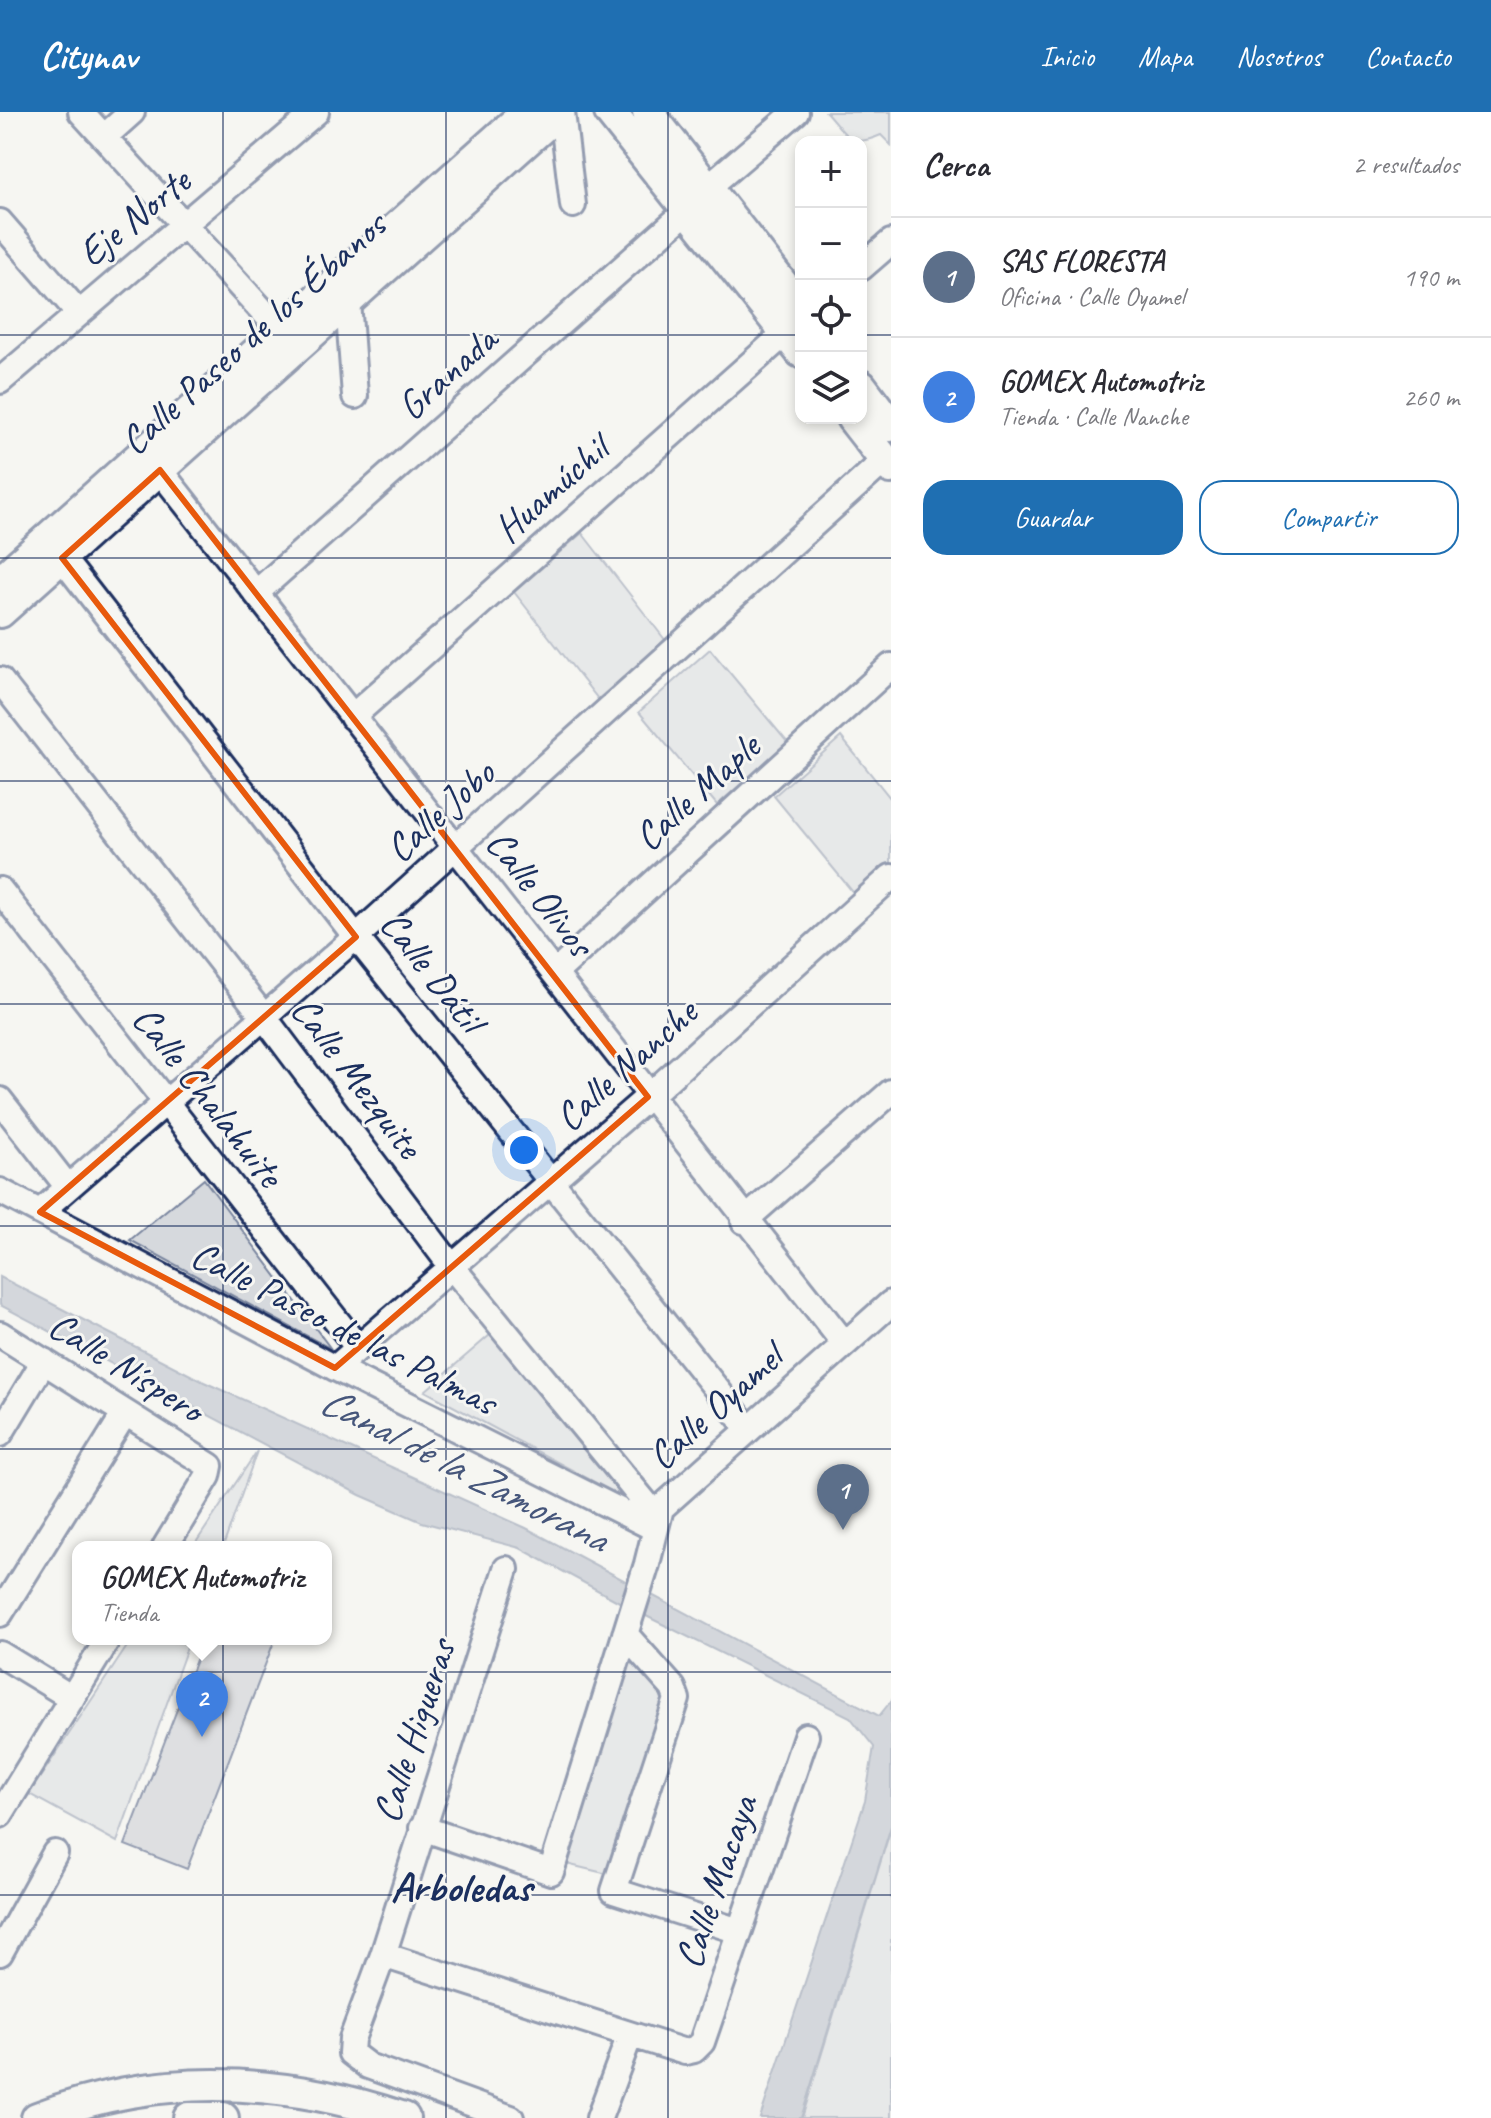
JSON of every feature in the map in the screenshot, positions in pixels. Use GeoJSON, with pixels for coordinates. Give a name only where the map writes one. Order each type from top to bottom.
{"type":"FeatureCollection","features":[{"type":"Feature","properties":{"kind":"main road","name":"Calle Paseo de los Ébanos"},"geometry":{"type":"LineString","coordinates":[[0,581],[153,461],[348,301],[368,270],[527,112]]}},
{"type":"Feature","properties":{"kind":"main road","name":"Calle Paseo de los Ébanos"},"geometry":{"type":"LineString","coordinates":[[0,612],[62,558],[153,461],[282,332],[368,270],[560,112]]}},
{"type":"Feature","properties":{"kind":"main road"},"geometry":{"type":"LineString","coordinates":[[610,112],[697,199],[795,325]]}},
{"type":"Feature","properties":{"kind":"main road"},"geometry":{"type":"LineString","coordinates":[[648,112],[697,199]]}},
{"type":"Feature","properties":{"kind":"main road"},"geometry":{"type":"LineString","coordinates":[[867,394],[891,426]]}},
{"type":"Feature","properties":{"kind":"main road"},"geometry":{"type":"LineString","coordinates":[[857,424],[888,464]]}},
{"type":"Feature","properties":{"kind":"main road"},"geometry":{"type":"LineString","coordinates":[[37,2118],[113,2094],[189,2083],[230,2083],[308,2091],[404,2118]]}},
{"type":"Feature","properties":{"kind":"main road"},"geometry":{"type":"LineString","coordinates":[[189,2118],[223,2118]]}},
{"type":"Feature","properties":{"kind":"street"},"geometry":{"type":"LineString","coordinates":[[81,112],[282,332]]}},
{"type":"Feature","properties":{"kind":"street"},"geometry":{"type":"LineString","coordinates":[[104,137],[132,112]]}},
{"type":"Feature","properties":{"kind":"street","name":"Eje Norte"},"geometry":{"type":"LineString","coordinates":[[0,381],[316,112]]}},
{"type":"Feature","properties":{"kind":"street"},"geometry":{"type":"LineString","coordinates":[[560,112],[573,205]]}},
{"type":"Feature","properties":{"kind":"street","name":"Granada"},"geometry":{"type":"LineString","coordinates":[[257,592],[796,112]]}},
{"type":"Feature","properties":{"kind":"street"},"geometry":{"type":"LineString","coordinates":[[0,222],[78,312]]}},
{"type":"Feature","properties":{"kind":"street"},"geometry":{"type":"LineString","coordinates":[[867,263],[891,242]]}},
{"type":"Feature","properties":{"kind":"street"},"geometry":{"type":"LineString","coordinates":[[348,301],[355,396]]}},
{"type":"Feature","properties":{"kind":"street","name":"Huamúchil"},"geometry":{"type":"LineString","coordinates":[[352,717],[795,330]]}},
{"type":"Feature","properties":{"kind":"street","name":"Calle Olivos"},"geometry":{"type":"LineString","coordinates":[[153,461],[555,973],[744,1221],[844,1343]]}},
{"type":"Feature","properties":{"kind":"street","name":"Calle Jobo"},"geometry":{"type":"LineString","coordinates":[[40,1212],[356,937],[888,464]]}},
{"type":"Feature","properties":{"kind":"street","name":"Calle Dátil"},"geometry":{"type":"LineString","coordinates":[[62,558],[356,937],[747,1427]]}},
{"type":"Feature","properties":{"kind":"street","name":"Calle Maple"},"geometry":{"type":"LineString","coordinates":[[555,973],[891,666]]}},
{"type":"Feature","properties":{"kind":"street","name":"Calle Mezquite"},"geometry":{"type":"LineString","coordinates":[[0,680],[264,1017],[452,1267],[655,1523]]}},
{"type":"Feature","properties":{"kind":"street","name":"Calle Nanche"},"geometry":{"type":"LineString","coordinates":[[335,1368],[648,1097],[891,877]]}},
{"type":"Feature","properties":{"kind":"street","name":"Calle Chalahuite"},"geometry":{"type":"LineString","coordinates":[[0,890],[358,1348]]}},
{"type":"Feature","properties":{"kind":"street"},"geometry":{"type":"LineString","coordinates":[[744,1221],[891,1092]]}},
{"type":"Feature","properties":{"kind":"street"},"geometry":{"type":"LineString","coordinates":[[0,1100],[67,1186]]}},
{"type":"Feature","properties":{"kind":"street","name":"Calle Paseo de las Palmas"},"geometry":{"type":"LineString","coordinates":[[0,1191],[335,1368],[655,1523]]}},
{"type":"Feature","properties":{"kind":"street","name":"Calle Oyamel"},"geometry":{"type":"LineString","coordinates":[[422,1828],[551,1872],[632,1611],[655,1523],[668,1498],[891,1303]]}},
{"type":"Feature","properties":{"kind":"street","name":"Calle Níspero"},"geometry":{"type":"LineString","coordinates":[[0,1334],[210,1466],[208,1476],[169,1541]]}},
{"type":"Feature","properties":{"kind":"street"},"geometry":{"type":"LineString","coordinates":[[0,1434],[44,1361]]}},
{"type":"Feature","properties":{"kind":"street"},"geometry":{"type":"LineString","coordinates":[[0,1614],[125,1413]]}},
{"type":"Feature","properties":{"kind":"street","name":"Calle Higueras"},"geometry":{"type":"LineString","coordinates":[[506,1569],[383,1955],[352,2039],[351,2053],[368,2066],[511,2118]]}},
{"type":"Feature","properties":{"kind":"street"},"geometry":{"type":"LineString","coordinates":[[632,1611],[677,1699],[614,1891],[739,1931]]}},
{"type":"Feature","properties":{"kind":"street"},"geometry":{"type":"LineString","coordinates":[[0,1815],[104,1645]]}},
{"type":"Feature","properties":{"kind":"street"},"geometry":{"type":"LineString","coordinates":[[0,1654],[72,1698]]}},
{"type":"Feature","properties":{"kind":"street","name":"Calle Macaya"},"geometry":{"type":"LineString","coordinates":[[630,2035],[685,2052],[694,2050],[702,2042],[806,1736]]}},
{"type":"Feature","properties":{"kind":"street"},"geometry":{"type":"LineString","coordinates":[[0,1953],[55,1853]]}},
{"type":"Feature","properties":{"kind":"street"},"geometry":{"type":"LineString","coordinates":[[383,1955],[630,2035],[599,2118]]}},
{"type":"Feature","properties":{"kind":"highlighted area"},"geometry":{"type":"Polygon","coordinates":[[[160,470],[648,1097],[335,1368],[40,1212],[356,937],[62,558],[160,470]]]}},
{"type":"Feature","properties":{"kind":"shaded area"},"geometry":{"type":"Polygon","coordinates":[[[826,112],[891,112],[891,145],[881,135],[867,140],[867,136],[845,134],[826,112]]]}},
{"type":"Feature","properties":{"kind":"shaded area"},"geometry":{"type":"Polygon","coordinates":[[[582,533],[666,641],[598,699],[514,592],[582,533]]]}},
{"type":"Feature","properties":{"kind":"shaded area"},"geometry":{"type":"Polygon","coordinates":[[[710,649],[788,743],[717,805],[639,712],[710,649]]]}},
{"type":"Feature","properties":{"kind":"shaded area"},"geometry":{"type":"Polygon","coordinates":[[[841,737],[891,799],[891,866],[856,896],[774,796],[841,737]]]}},
{"type":"Feature","properties":{"kind":"shaded area"},"geometry":{"type":"Polygon","coordinates":[[[204,1179],[331,1349],[130,1240],[204,1179]]]}},
{"type":"Feature","properties":{"kind":"shaded area","name":"Canal de la Zamorana"},"geometry":{"type":"Polygon","coordinates":[[[0,1277],[204,1382],[526,1528],[879,1716],[891,1701],[891,1826],[801,2118],[760,2118],[865,1801],[874,1747],[850,1717],[636,1611],[520,1548],[422,1522],[360,1495],[0,1305],[0,1277]]]}},
{"type":"Feature","properties":{"kind":"shaded area"},"geometry":{"type":"Polygon","coordinates":[[[490,1335],[626,1499],[425,1391],[490,1335]]]}},
{"type":"Feature","properties":{"kind":"shaded area"},"geometry":{"type":"Polygon","coordinates":[[[257,1451],[225,1541],[197,1541],[257,1451]]]}},
{"type":"Feature","properties":{"kind":"shaded area"},"geometry":{"type":"Polygon","coordinates":[[[128,1645],[188,1645],[117,1842],[29,1794],[128,1645]]]}},
{"type":"Feature","properties":{"kind":"shaded area"},"geometry":{"type":"Polygon","coordinates":[[[632,1658],[670,1701],[608,1874],[562,1863],[632,1658]]]}},
{"type":"Feature","properties":{"kind":"shaded area"},"geometry":{"type":"Polygon","coordinates":[[[891,1828],[891,2118],[802,2118],[891,1828]]]}},
{"type":"Feature","properties":{"kind":"building"},"geometry":{"type":"Polygon","coordinates":[[[202,1645],[273,1645],[187,1869],[125,1845],[202,1645]]]}},
{"type":"Feature","properties":{"kind":"place","name":"SAS FLORESTA"},"geometry":{"type":"Point","coordinates":[843,1530]}},
{"type":"Feature","properties":{"kind":"place","name":"GOMEX Automotriz"},"geometry":{"type":"Point","coordinates":[202,1737]}},
{"type":"Feature","properties":{"kind":"district","name":"Arboledas"},"geometry":{"type":"Point","coordinates":[461,1887]}}]}
